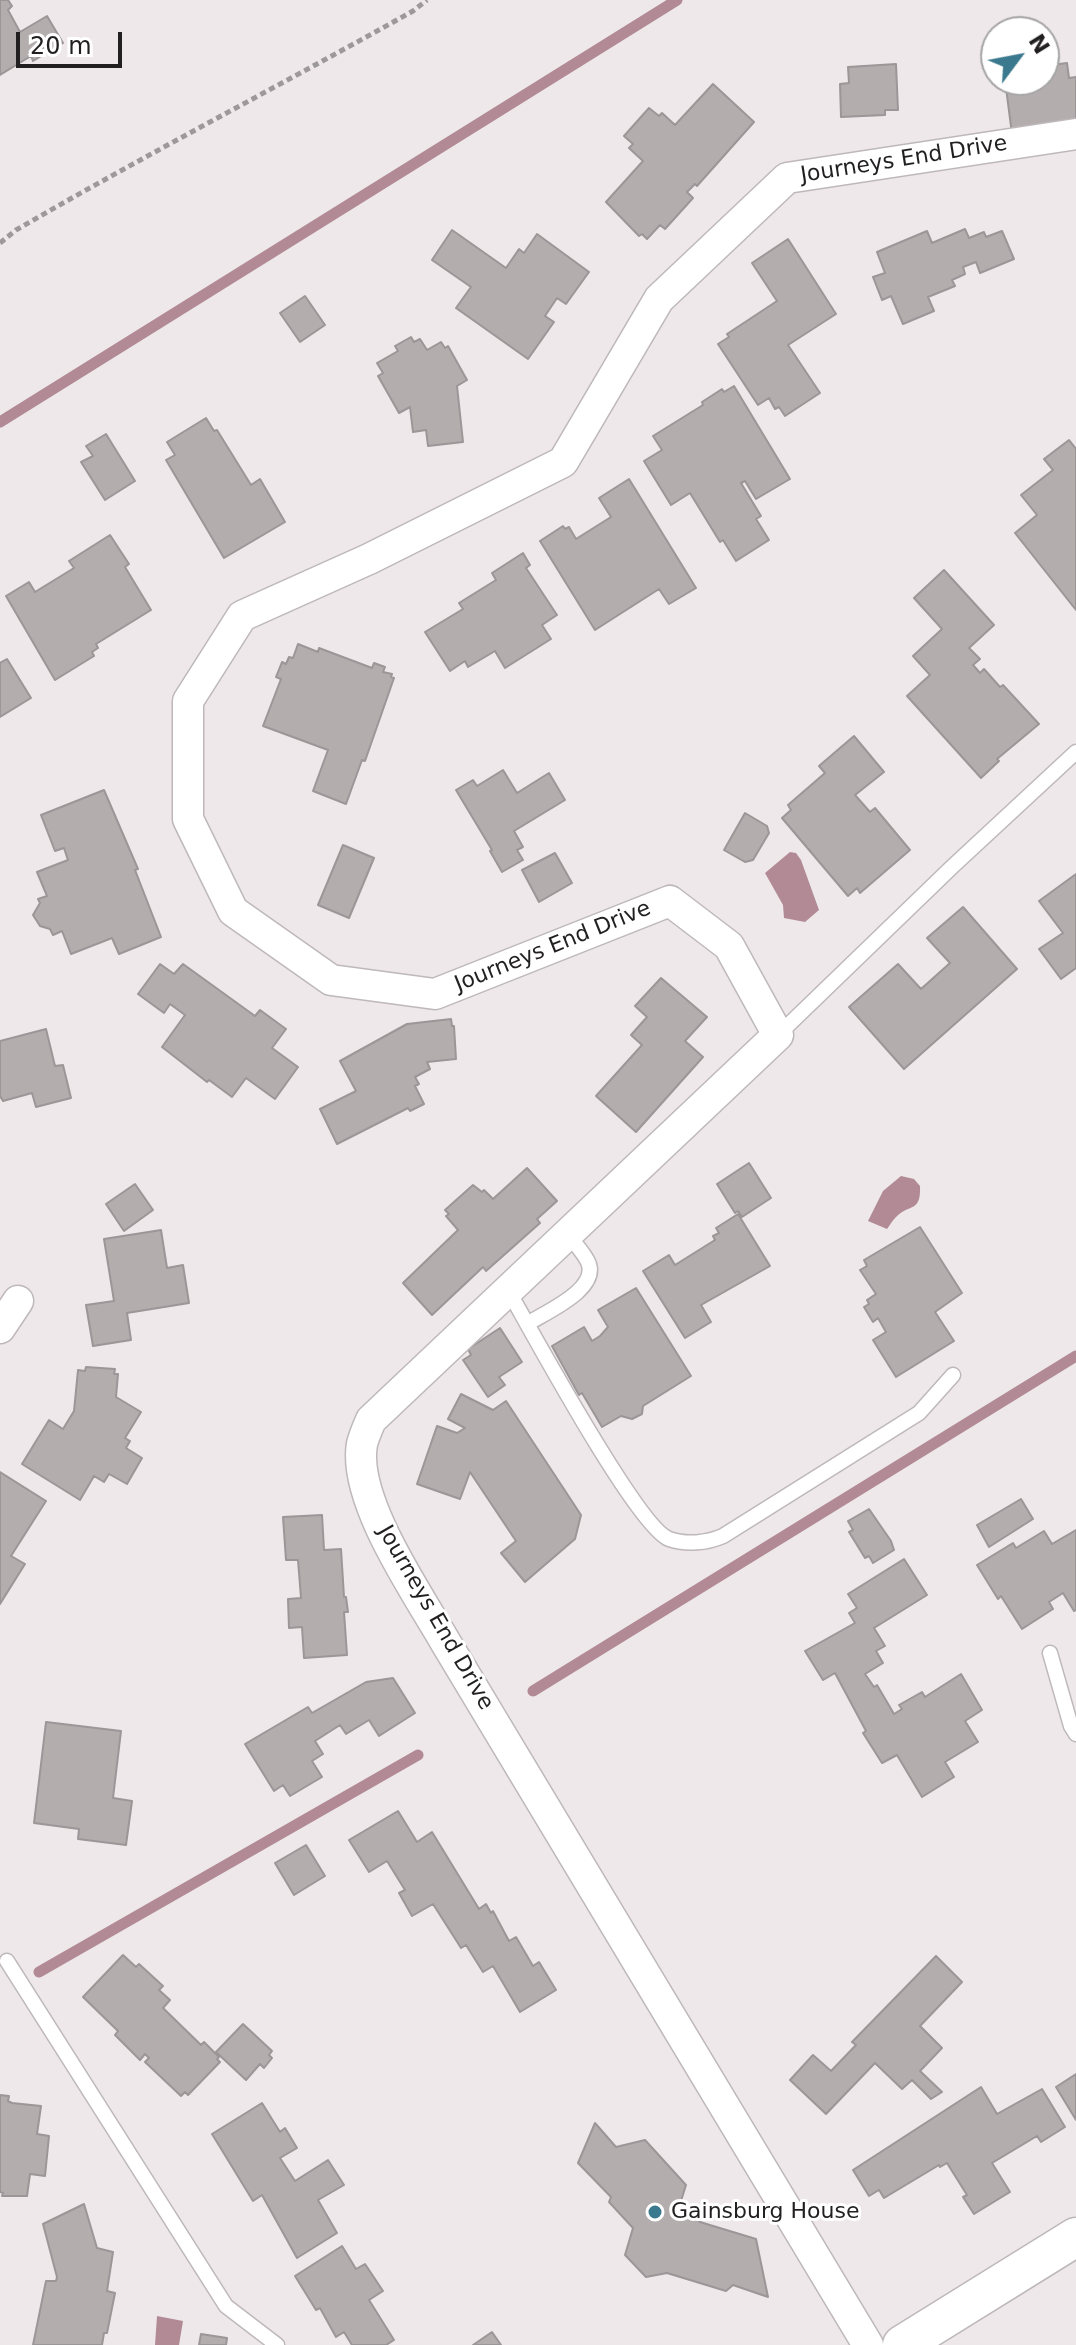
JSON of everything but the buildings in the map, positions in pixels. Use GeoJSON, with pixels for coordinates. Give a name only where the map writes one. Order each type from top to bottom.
{"type":"FeatureCollection","features":[{"type":"Feature","properties":{"kind":"street","name":"Journeys End Drive"},"geometry":{"type":"LineString","coordinates":[[868,2345],[438,1630],[384,1537],[363,1478],[362,1445],[371,1420],[778,1035],[729,946],[670,901],[435,994],[331,980],[233,911],[188,819],[188,701],[242,616],[369,559],[563,462],[659,299],[787,178],[1076,134]]}},
{"type":"Feature","properties":{"kind":"street"},"geometry":{"type":"LineString","coordinates":[[0,1328],[18,1301]]}},
{"type":"Feature","properties":{"kind":"street"},"geometry":{"type":"LineString","coordinates":[[902,2345],[1076,2237]]}},
{"type":"Feature","properties":{"kind":"lane"},"geometry":{"type":"LineString","coordinates":[[778,1035],[1076,752]]}},
{"type":"Feature","properties":{"kind":"lane"},"geometry":{"type":"LineString","coordinates":[[527,1324],[575,1295],[587,1284],[591,1272],[588,1261],[567,1234]]}},
{"type":"Feature","properties":{"kind":"lane"},"geometry":{"type":"LineString","coordinates":[[508,1290],[639,1509],[656,1530],[669,1539],[709,1542],[723,1536],[919,1413],[953,1375]]}},
{"type":"Feature","properties":{"kind":"lane"},"geometry":{"type":"LineString","coordinates":[[1050,1653],[1076,1734]]}},
{"type":"Feature","properties":{"kind":"lane"},"geometry":{"type":"LineString","coordinates":[[7,1961],[226,2306],[277,2345]]}},
{"type":"Feature","properties":{"kind":"path"},"geometry":{"type":"LineString","coordinates":[[0,243],[16,230],[127,165],[303,73],[427,0]]}},
{"type":"Feature","properties":{"kind":"shaded area"},"geometry":{"type":"Polygon","coordinates":[[[790,852],[796,853],[801,860],[819,910],[805,922],[784,918],[783,905],[765,873],[790,852]]]}},
{"type":"Feature","properties":{"kind":"shaded area"},"geometry":{"type":"Polygon","coordinates":[[[901,1176],[914,1179],[920,1186],[917,1204],[896,1217],[887,1229],[868,1221],[883,1191],[901,1176]]]}},
{"type":"Feature","properties":{"kind":"shaded area"},"geometry":{"type":"Polygon","coordinates":[[[157,2316],[183,2321],[179,2345],[155,2345],[157,2316]]]}},
{"type":"Feature","properties":{"kind":"waterway"},"geometry":{"type":"LineString","coordinates":[[0,422],[677,0]]}},
{"type":"Feature","properties":{"kind":"waterway"},"geometry":{"type":"LineString","coordinates":[[533,1691],[1076,1356]]}},
{"type":"Feature","properties":{"kind":"waterway"},"geometry":{"type":"LineString","coordinates":[[39,1972],[418,1755]]}},
{"type":"Feature","properties":{"kind":"place","name":"Gainsburg House"},"geometry":{"type":"Point","coordinates":[655,2212]}}]}
